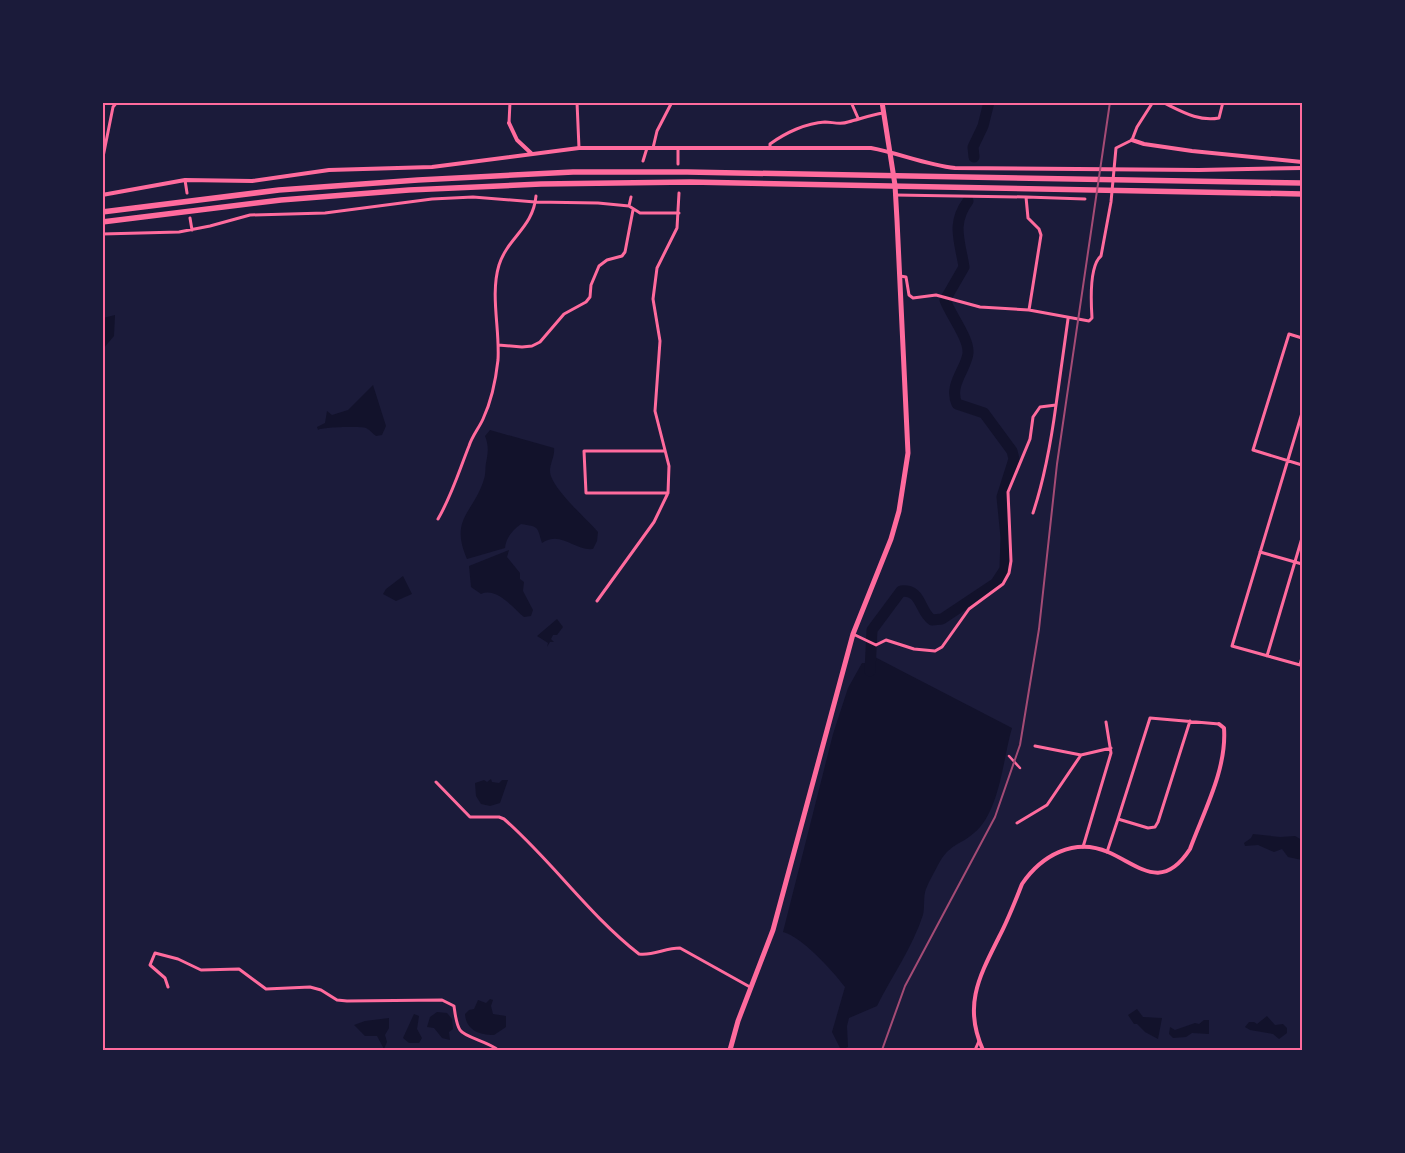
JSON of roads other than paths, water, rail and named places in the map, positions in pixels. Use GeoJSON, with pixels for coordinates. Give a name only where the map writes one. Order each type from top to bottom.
{"type":"FeatureCollection","features":[{"type":"Feature","properties":{"kind":"highway"},"geometry":{"type":"LineString","coordinates":[[102,212],[279,190],[480,176],[573,172],[687,172],[1302,183]]}},
{"type":"Feature","properties":{"kind":"highway"},"geometry":{"type":"LineString","coordinates":[[102,222],[281,200],[442,188],[541,184],[690,182],[1126,189],[1302,194]]}},
{"type":"Feature","properties":{"kind":"main road"},"geometry":{"type":"LineString","coordinates":[[730,1050],[738,1021],[773,930],[853,634],[891,539],[905,487],[908,453],[900,276],[895,195],[882,102]]}},
{"type":"Feature","properties":{"kind":"street"},"geometry":{"type":"LineString","coordinates":[[102,162],[113,107],[117,102]]}},
{"type":"Feature","properties":{"kind":"street"},"geometry":{"type":"LineString","coordinates":[[510,102],[509,123],[517,140],[532,154],[534,160]]}},
{"type":"Feature","properties":{"kind":"street"},"geometry":{"type":"LineString","coordinates":[[577,102],[579,148]]}},
{"type":"Feature","properties":{"kind":"street"},"geometry":{"type":"LineString","coordinates":[[654,148],[658,131],[672,102]]}},
{"type":"Feature","properties":{"kind":"street"},"geometry":{"type":"LineString","coordinates":[[851,102],[858,118]]}},
{"type":"Feature","properties":{"kind":"street"},"geometry":{"type":"LineString","coordinates":[[900,276],[906,277],[908,295],[913,298],[936,295],[980,307],[1030,310],[1068,319],[1089,321],[1092,318],[1091,302],[1094,268],[1096,260],[1101,256],[1111,202],[1116,148],[1132,140],[1137,127],[1153,102]]}},
{"type":"Feature","properties":{"kind":"street"},"geometry":{"type":"LineString","coordinates":[[1162,102],[1194,117],[1210,120],[1219,118],[1223,102]]}},
{"type":"Feature","properties":{"kind":"street"},"geometry":{"type":"LineString","coordinates":[[770,148],[770,144],[780,137],[800,128],[817,123],[847,123],[858,118],[883,113]]}},
{"type":"Feature","properties":{"kind":"street"},"geometry":{"type":"LineString","coordinates":[[102,123],[109,124]]}},
{"type":"Feature","properties":{"kind":"street"},"geometry":{"type":"LineString","coordinates":[[1132,140],[1144,144],[1192,151],[1302,162]]}},
{"type":"Feature","properties":{"kind":"street"},"geometry":{"type":"LineString","coordinates":[[102,195],[185,180],[261,181],[329,170],[432,167],[579,148],[871,148],[936,166],[1008,169],[1302,168]]}},
{"type":"Feature","properties":{"kind":"street"},"geometry":{"type":"LineString","coordinates":[[643,161],[646,148]]}},
{"type":"Feature","properties":{"kind":"street"},"geometry":{"type":"LineString","coordinates":[[678,148],[678,164]]}},
{"type":"Feature","properties":{"kind":"street"},"geometry":{"type":"LineString","coordinates":[[185,180],[187,193]]}},
{"type":"Feature","properties":{"kind":"street"},"geometry":{"type":"LineString","coordinates":[[597,601],[654,522],[668,493],[669,466],[655,411],[660,341],[652,299],[653,283],[662,256],[677,228],[679,193]]}},
{"type":"Feature","properties":{"kind":"street"},"geometry":{"type":"LineString","coordinates":[[895,195],[1085,199]]}},
{"type":"Feature","properties":{"kind":"street"},"geometry":{"type":"LineString","coordinates":[[438,519],[454,491],[469,446],[484,416],[498,362],[495,310],[499,266],[510,243],[526,226],[536,196]]}},
{"type":"Feature","properties":{"kind":"street"},"geometry":{"type":"LineString","coordinates":[[102,234],[192,230],[250,215],[325,213],[432,199],[473,197],[629,206],[640,214],[679,213]]}},
{"type":"Feature","properties":{"kind":"street"},"geometry":{"type":"LineString","coordinates":[[629,206],[631,197]]}},
{"type":"Feature","properties":{"kind":"street"},"geometry":{"type":"LineString","coordinates":[[1026,197],[1028,218],[1039,229],[1041,235],[1030,310]]}},
{"type":"Feature","properties":{"kind":"street"},"geometry":{"type":"LineString","coordinates":[[498,345],[532,346],[540,342],[564,314],[586,302],[592,291],[590,284],[599,266],[607,260],[622,256],[625,252],[633,210]]}},
{"type":"Feature","properties":{"kind":"street"},"geometry":{"type":"LineString","coordinates":[[190,218],[192,230]]}},
{"type":"Feature","properties":{"kind":"street"},"geometry":{"type":"LineString","coordinates":[[1033,512],[1046,470],[1068,319]]}},
{"type":"Feature","properties":{"kind":"street"},"geometry":{"type":"LineString","coordinates":[[1302,338],[1289,334],[1253,450],[1302,465]]}},
{"type":"Feature","properties":{"kind":"street"},"geometry":{"type":"LineString","coordinates":[[853,634],[876,645],[886,640],[914,649],[935,651],[942,647],[969,609],[1003,584],[1009,573],[1011,561],[1008,492],[1030,439],[1033,417],[1040,406],[1056,405]]}},
{"type":"Feature","properties":{"kind":"street"},"geometry":{"type":"LineString","coordinates":[[1302,413],[1232,646],[1300,666],[1302,657]]}},
{"type":"Feature","properties":{"kind":"street"},"geometry":{"type":"LineString","coordinates":[[665,451],[584,452],[586,493],[668,493]]}},
{"type":"Feature","properties":{"kind":"street"},"geometry":{"type":"LineString","coordinates":[[1267,656],[1302,538]]}},
{"type":"Feature","properties":{"kind":"street"},"geometry":{"type":"LineString","coordinates":[[1260,552],[1302,564]]}},
{"type":"Feature","properties":{"kind":"street"},"geometry":{"type":"LineString","coordinates":[[983,1050],[974,1017],[973,1000],[978,982],[1022,884],[1032,870],[1044,859],[1058,852],[1083,847],[1107,852],[1140,870],[1150,873],[1166,870],[1183,860],[1190,850],[1219,769],[1224,728],[1219,724],[1150,718],[1107,852]]}},
{"type":"Feature","properties":{"kind":"street"},"geometry":{"type":"LineString","coordinates":[[1118,818],[1148,828],[1154,827],[1158,822],[1190,721]]}},
{"type":"Feature","properties":{"kind":"street"},"geometry":{"type":"LineString","coordinates":[[1083,847],[1111,748],[1106,722]]}},
{"type":"Feature","properties":{"kind":"street"},"geometry":{"type":"LineString","coordinates":[[1035,746],[1081,755],[1111,748]]}},
{"type":"Feature","properties":{"kind":"street"},"geometry":{"type":"LineString","coordinates":[[1017,823],[1047,805],[1081,755]]}},
{"type":"Feature","properties":{"kind":"street"},"geometry":{"type":"LineString","coordinates":[[1009,756],[1020,768]]}},
{"type":"Feature","properties":{"kind":"street"},"geometry":{"type":"LineString","coordinates":[[436,782],[470,818],[499,817],[504,819],[528,840],[579,896],[639,954],[647,955],[668,948],[680,948],[751,988]]}},
{"type":"Feature","properties":{"kind":"street"},"geometry":{"type":"LineString","coordinates":[[168,987],[165,978],[150,964],[155,953],[178,959],[201,970],[239,969],[266,989],[310,987],[321,990],[337,1000],[347,1001],[442,1000],[454,1006],[460,1030],[468,1036],[483,1040],[498,1050]]}},
{"type":"Feature","properties":{"kind":"street"},"geometry":{"type":"LineString","coordinates":[[975,1050],[979,1041]]}},
{"type":"Feature","properties":{"kind":"waterway"},"geometry":{"type":"LineString","coordinates":[[974,157],[973,147],[983,126],[989,102]]}},
{"type":"Feature","properties":{"kind":"waterway"},"geometry":{"type":"LineString","coordinates":[[870,671],[872,630],[901,591],[913,593],[932,620],[942,619],[996,583],[1005,569],[1006,537],[1002,497],[1014,459],[1012,451],[984,413],[957,404],[955,397],[956,383],[967,359],[968,347],[945,300],[964,267],[958,225],[963,209],[968,201]]}},
{"type":"Feature","properties":{"kind":"railway"},"geometry":{"type":"LineString","coordinates":[[882,1050],[905,986],[995,817],[1020,745],[1039,629],[1057,464],[1110,102]]}}]}
